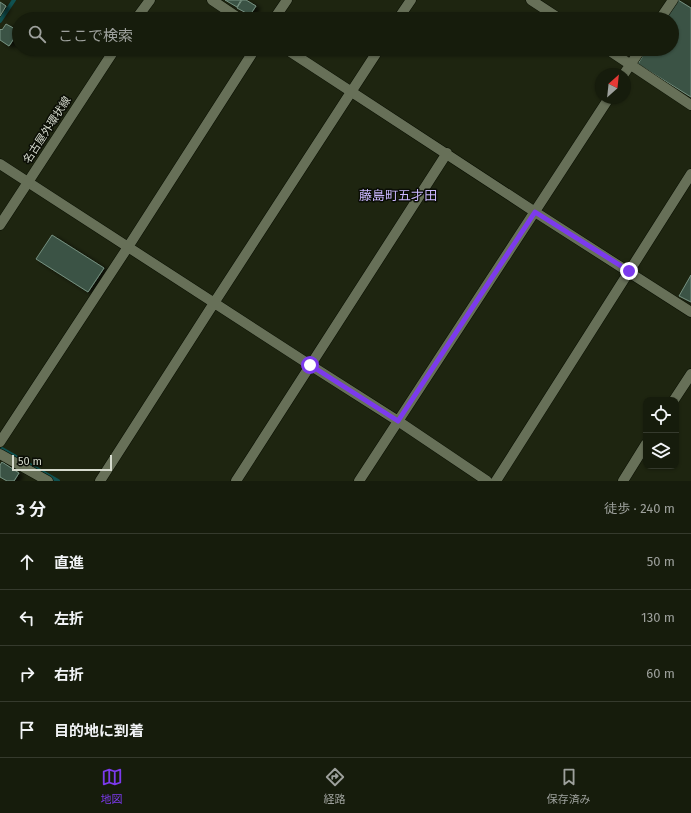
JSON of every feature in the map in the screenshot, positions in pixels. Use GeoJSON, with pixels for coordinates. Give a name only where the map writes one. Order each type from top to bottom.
{"type":"FeatureCollection","features":[{"type":"Feature","properties":{"kind":"street"},"geometry":{"type":"LineString","coordinates":[[141,12],[150,0]]}},
{"type":"Feature","properties":{"kind":"street"},"geometry":{"type":"LineString","coordinates":[[212,0],[230,12]]}},
{"type":"Feature","properties":{"kind":"street"},"geometry":{"type":"LineString","coordinates":[[279,12],[287,0]]}},
{"type":"Feature","properties":{"kind":"street"},"geometry":{"type":"LineString","coordinates":[[403,12],[411,0]]}},
{"type":"Feature","properties":{"kind":"street"},"geometry":{"type":"LineString","coordinates":[[531,0],[549,12]]}},
{"type":"Feature","properties":{"kind":"street"},"geometry":{"type":"LineString","coordinates":[[665,12],[673,0]]}},
{"type":"Feature","properties":{"kind":"street","name":"名古屋外環状線"},"geometry":{"type":"LineString","coordinates":[[0,225],[110,56]]}},
{"type":"Feature","properties":{"kind":"street"},"geometry":{"type":"LineString","coordinates":[[0,442],[128,247],[251,56]]}},
{"type":"Feature","properties":{"kind":"street"},"geometry":{"type":"LineString","coordinates":[[297,56],[691,312]]}},
{"type":"Feature","properties":{"kind":"street"},"geometry":{"type":"LineString","coordinates":[[100,481],[374,56]]}},
{"type":"Feature","properties":{"kind":"street"},"geometry":{"type":"LineString","coordinates":[[618,56],[691,105]]}},
{"type":"Feature","properties":{"kind":"street"},"geometry":{"type":"LineString","coordinates":[[628,68],[636,56]]}},
{"type":"Feature","properties":{"kind":"street"},"geometry":{"type":"LineString","coordinates":[[359,481],[605,104]]}},
{"type":"Feature","properties":{"kind":"street"},"geometry":{"type":"LineString","coordinates":[[236,481],[447,153]]}},
{"type":"Feature","properties":{"kind":"street"},"geometry":{"type":"LineString","coordinates":[[0,164],[398,421],[486,481]]}},
{"type":"Feature","properties":{"kind":"street"},"geometry":{"type":"LineString","coordinates":[[496,481],[691,174]]}},
{"type":"Feature","properties":{"kind":"street"},"geometry":{"type":"LineString","coordinates":[[676,397],[691,374]]}},
{"type":"Feature","properties":{"kind":"street"},"geometry":{"type":"LineString","coordinates":[[623,481],[643,449]]}},
{"type":"Feature","properties":{"kind":"street"},"geometry":{"type":"LineString","coordinates":[[0,454],[48,481]]}},
{"type":"Feature","properties":{"kind":"building"},"geometry":{"type":"Polygon","coordinates":[[[225,0],[241,0],[237,7],[225,0]]]}},
{"type":"Feature","properties":{"kind":"building"},"geometry":{"type":"Polygon","coordinates":[[[242,0],[246,0],[256,6],[252,12],[244,12],[237,8],[242,0]]]}},
{"type":"Feature","properties":{"kind":"building"},"geometry":{"type":"Polygon","coordinates":[[[678,0],[691,8],[691,97],[638,64],[643,56],[679,56],[679,12],[670,12],[678,0]]]}},
{"type":"Feature","properties":{"kind":"building"},"geometry":{"type":"Polygon","coordinates":[[[0,2],[6,6],[0,16],[0,2]]]}},
{"type":"Feature","properties":{"kind":"building"},"geometry":{"type":"Polygon","coordinates":[[[6,24],[12,27],[12,42],[9,46],[0,40],[0,30],[2,30],[6,24]]]}},
{"type":"Feature","properties":{"kind":"building"},"geometry":{"type":"Polygon","coordinates":[[[52,235],[104,268],[88,292],[36,259],[52,235]]]}},
{"type":"Feature","properties":{"kind":"building"},"geometry":{"type":"Polygon","coordinates":[[[691,275],[691,302],[679,296],[691,275]]]}},
{"type":"Feature","properties":{"kind":"building"},"geometry":{"type":"Polygon","coordinates":[[[2,462],[19,473],[14,481],[7,481],[0,477],[0,465],[2,462]]]}},
{"type":"Feature","properties":{"kind":"waterway"},"geometry":{"type":"LineString","coordinates":[[0,21],[14,0]]}},
{"type":"Feature","properties":{"kind":"waterway"},"geometry":{"type":"LineString","coordinates":[[2,449],[58,481]]}},
{"type":"Feature","properties":{"kind":"district","name":"藤島町五才田"},"geometry":{"type":"Point","coordinates":[398,195]}},
{"type":"Feature","properties":{"kind":"route"},"geometry":{"type":"LineString","coordinates":[[310,365],[398,421],[535,212],[629,271]]}}]}
